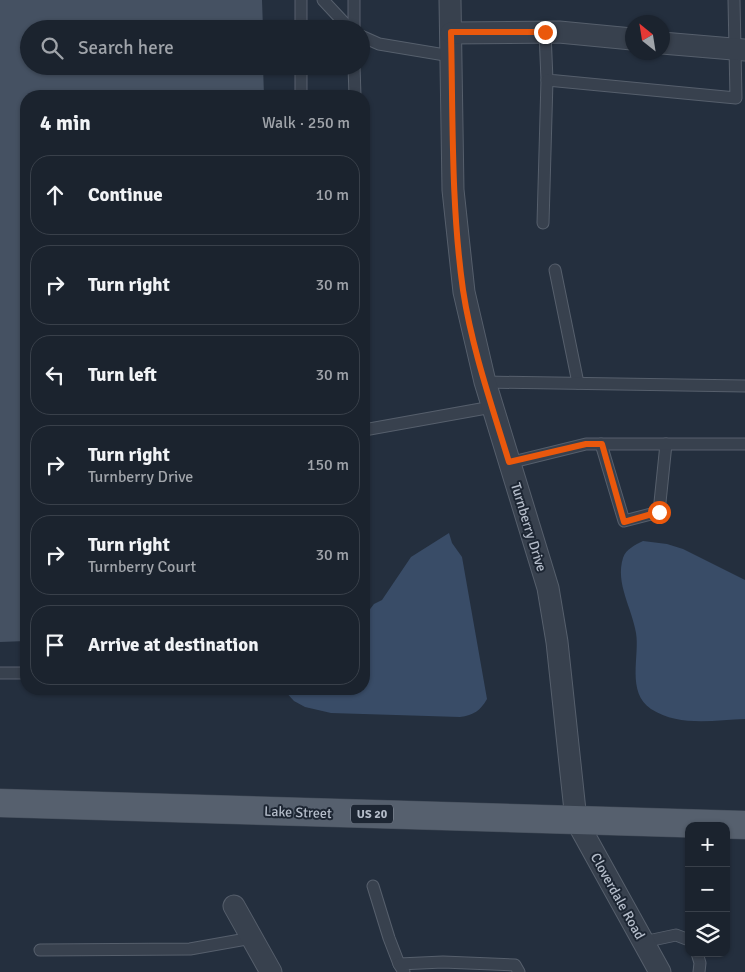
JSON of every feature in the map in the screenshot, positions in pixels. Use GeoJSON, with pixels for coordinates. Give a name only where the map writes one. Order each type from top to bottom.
{"type":"FeatureCollection","features":[{"type":"Feature","properties":{"kind":"main road","name":"Lake Street"},"geometry":{"type":"LineString","coordinates":[[0,803],[745,825]]}},
{"type":"Feature","properties":{"kind":"street","name":"Turnberry Drive"},"geometry":{"type":"LineString","coordinates":[[450,0],[455,223],[464,292],[484,382],[548,588],[557,642],[576,820]]}},
{"type":"Feature","properties":{"kind":"street"},"geometry":{"type":"LineString","coordinates":[[451,32],[545,32],[625,38]]}},
{"type":"Feature","properties":{"kind":"street"},"geometry":{"type":"LineString","coordinates":[[670,44],[740,50]]}},
{"type":"Feature","properties":{"kind":"street","name":"Cloverdale Road"},"geometry":{"type":"LineString","coordinates":[[576,820],[660,972]]}},
{"type":"Feature","properties":{"kind":"street"},"geometry":{"type":"LineString","coordinates":[[234,906],[271,972]]}},
{"type":"Feature","properties":{"kind":"lane"},"geometry":{"type":"LineString","coordinates":[[301,0],[301,20]]}},
{"type":"Feature","properties":{"kind":"lane"},"geometry":{"type":"LineString","coordinates":[[323,0],[343,20]]}},
{"type":"Feature","properties":{"kind":"lane"},"geometry":{"type":"LineString","coordinates":[[353,20],[354,0]]}},
{"type":"Feature","properties":{"kind":"lane"},"geometry":{"type":"LineString","coordinates":[[547,80],[741,99],[740,50],[734,0]]}},
{"type":"Feature","properties":{"kind":"lane"},"geometry":{"type":"LineString","coordinates":[[544,224],[547,80],[545,32]]}},
{"type":"Feature","properties":{"kind":"lane"},"geometry":{"type":"LineString","coordinates":[[370,40],[379,44],[451,56]]}},
{"type":"Feature","properties":{"kind":"lane"},"geometry":{"type":"LineString","coordinates":[[301,75],[301,90]]}},
{"type":"Feature","properties":{"kind":"lane"},"geometry":{"type":"LineString","coordinates":[[354,75],[355,90]]}},
{"type":"Feature","properties":{"kind":"lane"},"geometry":{"type":"LineString","coordinates":[[555,270],[578,383]]}},
{"type":"Feature","properties":{"kind":"lane"},"geometry":{"type":"LineString","coordinates":[[484,382],[745,386]]}},
{"type":"Feature","properties":{"kind":"lane"},"geometry":{"type":"LineString","coordinates":[[370,429],[492,407]]}},
{"type":"Feature","properties":{"kind":"lane"},"geometry":{"type":"LineString","coordinates":[[509,462],[586,444],[745,444]]}},
{"type":"Feature","properties":{"kind":"lane"},"geometry":{"type":"LineString","coordinates":[[602,444],[624,522],[659,512],[666,444]]}},
{"type":"Feature","properties":{"kind":"lane"},"geometry":{"type":"LineString","coordinates":[[0,673],[20,673]]}},
{"type":"Feature","properties":{"kind":"lane"},"geometry":{"type":"LineString","coordinates":[[373,886],[389,938],[402,968],[443,962],[516,965],[519,972]]}},
{"type":"Feature","properties":{"kind":"lane"},"geometry":{"type":"LineString","coordinates":[[643,942],[676,935],[685,938]]}},
{"type":"Feature","properties":{"kind":"lane"},"geometry":{"type":"LineString","coordinates":[[40,950],[190,949],[252,938]]}},
{"type":"Feature","properties":{"kind":"lane"},"geometry":{"type":"LineString","coordinates":[[698,957],[699,972]]}},
{"type":"Feature","properties":{"kind":"water"},"geometry":{"type":"Polygon","coordinates":[[[449,533],[452,543],[462,557],[487,699],[482,707],[473,714],[460,717],[331,713],[305,707],[294,701],[288,695],[370,695],[370,609],[374,604],[382,600],[411,557],[449,533]]]}},
{"type":"Feature","properties":{"kind":"water"},"geometry":{"type":"Polygon","coordinates":[[[643,541],[667,544],[683,549],[745,580],[745,719],[697,721],[673,718],[662,715],[643,702],[636,684],[636,633],[625,596],[621,567],[626,552],[643,541]]]}},
{"type":"Feature","properties":{"kind":"building"},"geometry":{"type":"Polygon","coordinates":[[[0,0],[262,0],[263,20],[20,20],[20,75],[263,75],[264,90],[20,90],[20,641],[0,642],[0,0]]]}},
{"type":"Feature","properties":{"kind":"route"},"geometry":{"type":"LineString","coordinates":[[545,32],[451,32],[455,223],[464,292],[476,350],[509,462],[586,444],[602,444],[624,522],[659,512]]}}]}
